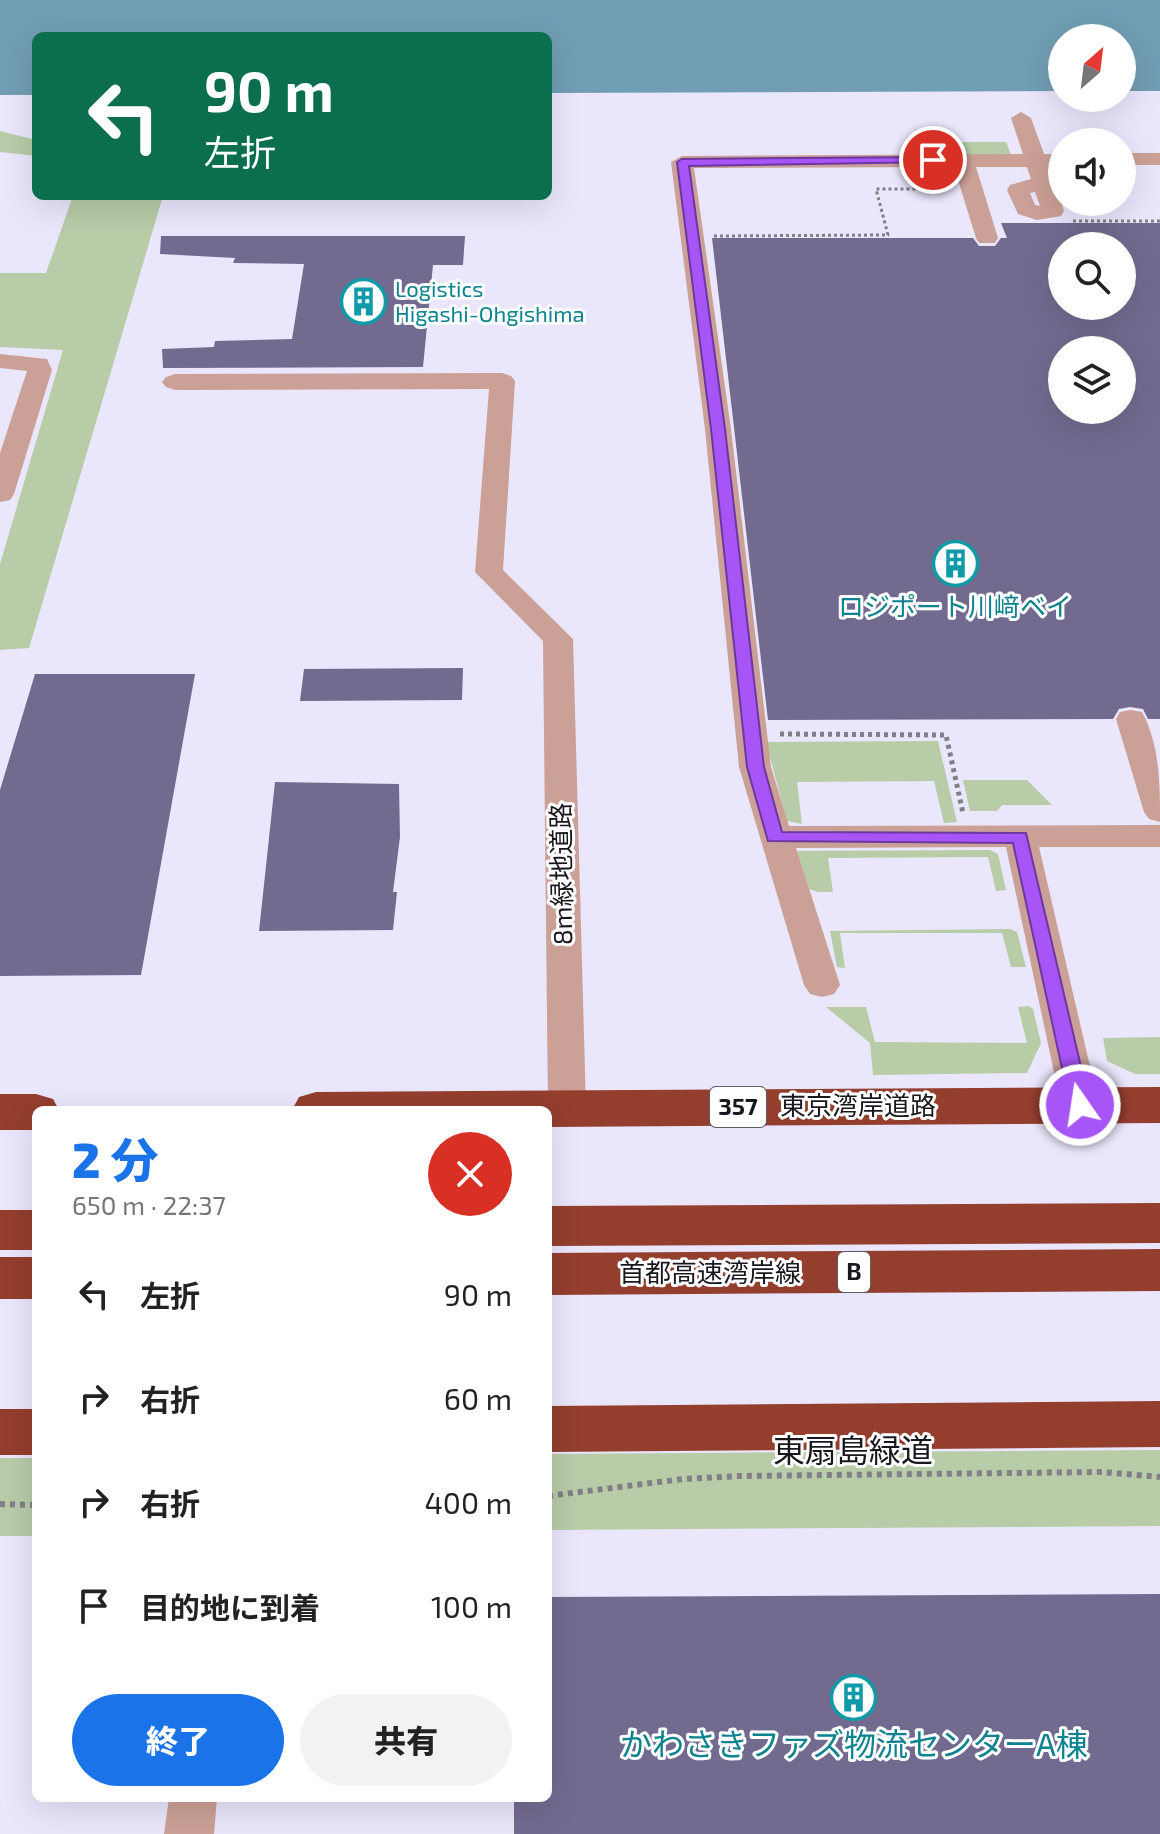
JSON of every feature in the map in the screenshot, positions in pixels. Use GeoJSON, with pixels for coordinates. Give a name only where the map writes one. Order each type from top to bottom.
{"type":"FeatureCollection","features":[{"type":"Feature","properties":{"kind":"highway","name":"東京湾岸道路"},"geometry":{"type":"LineString","coordinates":[[552,1108],[1160,1105]]}},
{"type":"Feature","properties":{"kind":"highway"},"geometry":{"type":"LineString","coordinates":[[0,1112],[32,1112]]}},
{"type":"Feature","properties":{"kind":"highway","name":"首都高速湾岸線"},"geometry":{"type":"LineString","coordinates":[[552,1226],[1160,1223]]}},
{"type":"Feature","properties":{"kind":"highway"},"geometry":{"type":"LineString","coordinates":[[0,1230],[32,1230]]}},
{"type":"Feature","properties":{"kind":"highway","name":"首都高速湾岸線"},"geometry":{"type":"LineString","coordinates":[[552,1274],[1160,1270]]}},
{"type":"Feature","properties":{"kind":"highway"},"geometry":{"type":"LineString","coordinates":[[0,1278],[32,1278]]}},
{"type":"Feature","properties":{"kind":"highway"},"geometry":{"type":"LineString","coordinates":[[552,1429],[1160,1424]]}},
{"type":"Feature","properties":{"kind":"highway"},"geometry":{"type":"LineString","coordinates":[[0,1432],[32,1432]]}},
{"type":"Feature","properties":{"kind":"street"},"geometry":{"type":"LineString","coordinates":[[1012,118],[1026,160],[1044,186]]}},
{"type":"Feature","properties":{"kind":"street"},"geometry":{"type":"LineString","coordinates":[[1136,159],[1160,159]]}},
{"type":"Feature","properties":{"kind":"street"},"geometry":{"type":"LineString","coordinates":[[963,160],[987,238]]}},
{"type":"Feature","properties":{"kind":"street"},"geometry":{"type":"LineString","coordinates":[[822,985],[755,767],[718,429],[682,162],[1048,160]]}},
{"type":"Feature","properties":{"kind":"street"},"geometry":{"type":"LineString","coordinates":[[0,361],[24,360],[38,364],[40,370],[0,494]]}},
{"type":"Feature","properties":{"kind":"street","name":"8m緑地道路"},"geometry":{"type":"LineString","coordinates":[[175,382],[502,381],[489,572],[558,639],[567,1108]]}},
{"type":"Feature","properties":{"kind":"street"},"geometry":{"type":"LineString","coordinates":[[1131,719],[1160,812]]}},
{"type":"Feature","properties":{"kind":"street"},"geometry":{"type":"LineString","coordinates":[[775,837],[1160,836]]}},
{"type":"Feature","properties":{"kind":"street"},"geometry":{"type":"LineString","coordinates":[[1020,837],[1080,1105]]}},
{"type":"Feature","properties":{"kind":"street"},"geometry":{"type":"LineString","coordinates":[[189,1834],[193,1802]]}},
{"type":"Feature","properties":{"kind":"path"},"geometry":{"type":"LineString","coordinates":[[702,236],[888,235],[876,189],[957,189]]}},
{"type":"Feature","properties":{"kind":"path"},"geometry":{"type":"LineString","coordinates":[[1066,221],[1160,221]]}},
{"type":"Feature","properties":{"kind":"path"},"geometry":{"type":"LineString","coordinates":[[779,734],[946,735],[964,820]]}},
{"type":"Feature","properties":{"kind":"path","name":"東扇島緑道"},"geometry":{"type":"LineString","coordinates":[[552,1495],[683,1479],[739,1476],[1102,1472],[1160,1477]]}},
{"type":"Feature","properties":{"kind":"path"},"geometry":{"type":"LineString","coordinates":[[0,1504],[32,1505]]}},
{"type":"Feature","properties":{"kind":"shaded area"},"geometry":{"type":"Polygon","coordinates":[[[1048,91],[1048,112],[1136,112],[1136,91],[1160,91],[1160,1834],[0,1834],[0,95],[32,95],[32,200],[552,200],[552,93],[1048,91]]]}},
{"type":"Feature","properties":{"kind":"green space"},"geometry":{"type":"Polygon","coordinates":[[[0,131],[32,139],[32,156],[0,152],[0,131]]]}},
{"type":"Feature","properties":{"kind":"green space"},"geometry":{"type":"Polygon","coordinates":[[[931,142],[1006,142],[1011,155],[943,155],[933,152],[931,142]]]}},
{"type":"Feature","properties":{"kind":"green space"},"geometry":{"type":"Polygon","coordinates":[[[72,200],[162,200],[29,648],[0,650],[0,564],[63,350],[0,347],[0,273],[46,273],[72,200]]]}},
{"type":"Feature","properties":{"kind":"green space"},"geometry":{"type":"Polygon","coordinates":[[[938,741],[957,822],[944,823],[934,781],[797,782],[802,824],[787,821],[766,742],[938,741]]]}},
{"type":"Feature","properties":{"kind":"green space"},"geometry":{"type":"Polygon","coordinates":[[[963,780],[1027,780],[1052,805],[1002,805],[997,811],[970,811],[963,780]]]}},
{"type":"Feature","properties":{"kind":"green space"},"geometry":{"type":"Polygon","coordinates":[[[990,850],[998,854],[1006,890],[996,891],[988,857],[828,858],[833,892],[818,892],[809,889],[797,851],[990,850]]]}},
{"type":"Feature","properties":{"kind":"green space"},"geometry":{"type":"Polygon","coordinates":[[[1010,929],[1017,932],[1026,967],[1011,967],[1002,933],[840,933],[845,968],[837,967],[830,931],[1010,929]]]}},
{"type":"Feature","properties":{"kind":"green space"},"geometry":{"type":"Polygon","coordinates":[[[1029,1006],[1033,1009],[1041,1043],[1027,1073],[873,1075],[870,1043],[826,1007],[866,1007],[875,1042],[1027,1043],[1018,1007],[1029,1006]]]}},
{"type":"Feature","properties":{"kind":"green space"},"geometry":{"type":"Polygon","coordinates":[[[1160,1037],[1160,1074],[1135,1074],[1107,1061],[1103,1038],[1160,1037]]]}},
{"type":"Feature","properties":{"kind":"green space"},"geometry":{"type":"Polygon","coordinates":[[[1160,1450],[1160,1526],[552,1530],[552,1454],[1160,1450]]]}},
{"type":"Feature","properties":{"kind":"green space"},"geometry":{"type":"Polygon","coordinates":[[[0,1458],[32,1458],[32,1536],[0,1536],[0,1458]]]}},
{"type":"Feature","properties":{"kind":"water"},"geometry":{"type":"Polygon","coordinates":[[[0,0],[1160,0],[1160,91],[1136,91],[1136,24],[1048,24],[1048,91],[552,93],[552,32],[32,32],[32,95],[0,95],[0,0]]]}},
{"type":"Feature","properties":{"kind":"building","name":"ロジポート川﨑ベイ"},"geometry":{"type":"Polygon","coordinates":[[[1001,223],[1160,223],[1160,719],[1148,719],[1143,709],[1130,707],[1119,709],[1113,719],[768,720],[712,238],[973,238],[979,246],[995,246],[1001,238],[1007,238],[1001,223]]]}},
{"type":"Feature","properties":{"kind":"building","name":"Logistics Higashi-Ohgishima"},"geometry":{"type":"Polygon","coordinates":[[[161,236],[465,236],[463,265],[433,265],[423,367],[163,368],[162,349],[214,347],[215,341],[292,339],[304,264],[233,263],[235,258],[160,254],[161,236]]]}},
{"type":"Feature","properties":{"kind":"building"},"geometry":{"type":"Polygon","coordinates":[[[463,668],[462,700],[300,701],[304,669],[463,668]]]}},
{"type":"Feature","properties":{"kind":"building"},"geometry":{"type":"Polygon","coordinates":[[[35,674],[195,674],[141,975],[0,976],[0,790],[35,674]]]}},
{"type":"Feature","properties":{"kind":"building"},"geometry":{"type":"Polygon","coordinates":[[[275,782],[399,784],[400,837],[393,892],[397,892],[393,930],[259,931],[275,782]]]}},
{"type":"Feature","properties":{"kind":"building","name":"かわさきファズ物流センターA棟"},"geometry":{"type":"Polygon","coordinates":[[[1160,1594],[1160,1834],[514,1834],[514,1802],[552,1802],[552,1597],[1160,1594]]]}},
{"type":"Feature","properties":{"kind":"place","name":"Logistics Higashi-Ohgishima"},"geometry":{"type":"Point","coordinates":[364,302]}},
{"type":"Feature","properties":{"kind":"place","name":"ロジポート川﨑ベイ"},"geometry":{"type":"Point","coordinates":[955,564]}},
{"type":"Feature","properties":{"kind":"place","name":"かわさきファズ物流センターA棟"},"geometry":{"type":"Point","coordinates":[854,1698]}},
{"type":"Feature","properties":{"kind":"route"},"geometry":{"type":"LineString","coordinates":[[933,160],[682,162],[718,429],[755,767],[775,837],[1020,837],[1080,1105]]}}]}
